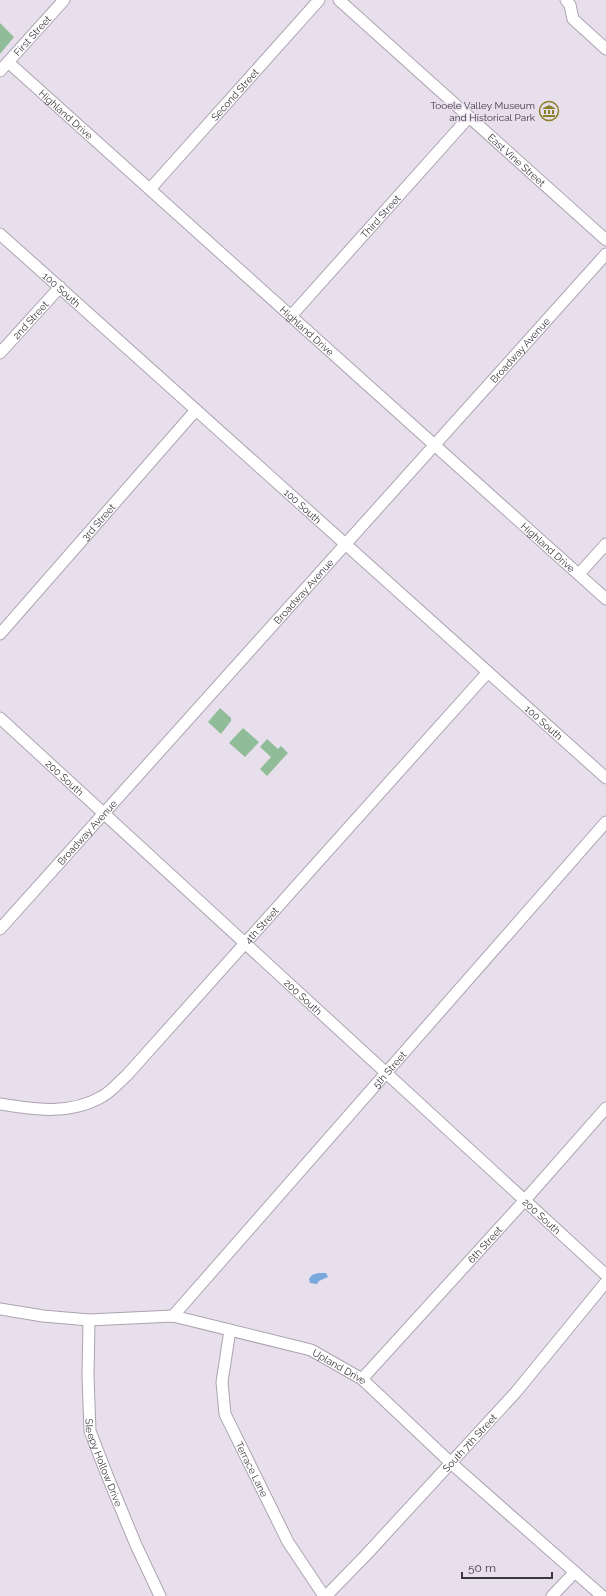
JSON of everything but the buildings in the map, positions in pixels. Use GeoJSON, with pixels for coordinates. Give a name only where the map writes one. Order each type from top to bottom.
{"type":"FeatureCollection","features":[{"type":"Feature","properties":{"kind":"street","name":"First Street"},"geometry":{"type":"LineString","coordinates":[[0,71],[64,0]]}},
{"type":"Feature","properties":{"kind":"street","name":"Second Street"},"geometry":{"type":"LineString","coordinates":[[150,189],[319,0]]}},
{"type":"Feature","properties":{"kind":"street","name":"East Vine Street"},"geometry":{"type":"LineString","coordinates":[[339,0],[606,240]]}},
{"type":"Feature","properties":{"kind":"street"},"geometry":{"type":"LineString","coordinates":[[570,2],[573,19],[606,49]]}},
{"type":"Feature","properties":{"kind":"street","name":"Highland Drive"},"geometry":{"type":"LineString","coordinates":[[8,62],[606,599]]}},
{"type":"Feature","properties":{"kind":"street","name":"Third Street"},"geometry":{"type":"LineString","coordinates":[[291,316],[469,117]]}},
{"type":"Feature","properties":{"kind":"street","name":"100 South"},"geometry":{"type":"LineString","coordinates":[[0,234],[606,778]]}},
{"type":"Feature","properties":{"kind":"street","name":"Broadway Avenue"},"geometry":{"type":"LineString","coordinates":[[0,929],[606,254]]}},
{"type":"Feature","properties":{"kind":"street","name":"2nd Street"},"geometry":{"type":"LineString","coordinates":[[0,353],[60,287]]}},
{"type":"Feature","properties":{"kind":"street","name":"3rd Street"},"geometry":{"type":"LineString","coordinates":[[0,634],[196,410]]}},
{"type":"Feature","properties":{"kind":"street"},"geometry":{"type":"LineString","coordinates":[[579,574],[606,544]]}},
{"type":"Feature","properties":{"kind":"street","name":"4th Street"},"geometry":{"type":"LineString","coordinates":[[0,1104],[55,1110],[80,1106],[104,1096],[127,1075],[488,672]]}},
{"type":"Feature","properties":{"kind":"street","name":"200 South"},"geometry":{"type":"LineString","coordinates":[[0,718],[244,944],[386,1072],[606,1275]]}},
{"type":"Feature","properties":{"kind":"street","name":"5th Street"},"geometry":{"type":"LineString","coordinates":[[173,1316],[606,822]]}},
{"type":"Feature","properties":{"kind":"street","name":"6th Street"},"geometry":{"type":"LineString","coordinates":[[362,1379],[525,1200],[606,1108]]}},
{"type":"Feature","properties":{"kind":"street","name":"South 7th Street"},"geometry":{"type":"LineString","coordinates":[[325,1596],[366,1556],[516,1392],[606,1282]]}},
{"type":"Feature","properties":{"kind":"street","name":"Upland Drive"},"geometry":{"type":"LineString","coordinates":[[0,1309],[43,1316],[89,1320],[173,1316],[311,1350],[362,1379],[451,1463],[602,1596]]}},
{"type":"Feature","properties":{"kind":"street","name":"Sleepy Hollow Drive"},"geometry":{"type":"LineString","coordinates":[[89,1320],[88,1376],[90,1431],[136,1545],[160,1596]]}},
{"type":"Feature","properties":{"kind":"street","name":"Terrace Lane"},"geometry":{"type":"LineString","coordinates":[[230,1330],[222,1382],[225,1414],[288,1542],[325,1596]]}},
{"type":"Feature","properties":{"kind":"street"},"geometry":{"type":"LineString","coordinates":[[552,1596],[575,1572]]}},
{"type":"Feature","properties":{"kind":"green space"},"geometry":{"type":"Polygon","coordinates":[[[0,23],[14,37],[0,54],[0,23]]]}},
{"type":"Feature","properties":{"kind":"green space"},"geometry":{"type":"Polygon","coordinates":[[[220,708],[231,718],[231,721],[221,734],[208,722],[220,708]]]}},
{"type":"Feature","properties":{"kind":"green space"},"geometry":{"type":"Polygon","coordinates":[[[243,728],[259,742],[245,757],[229,743],[243,728]]]}},
{"type":"Feature","properties":{"kind":"green space"},"geometry":{"type":"Polygon","coordinates":[[[267,739],[278,749],[281,746],[288,753],[267,776],[260,769],[271,757],[260,747],[267,739]]]}},
{"type":"Feature","properties":{"kind":"water"},"geometry":{"type":"Polygon","coordinates":[[[326,1273],[328,1277],[319,1281],[317,1284],[310,1283],[309,1279],[312,1275],[326,1273]]]}},
{"type":"Feature","properties":{"kind":"place","name":"Tooele Valley Museum and Historical Park"},"geometry":{"type":"Point","coordinates":[549,111]}}]}
